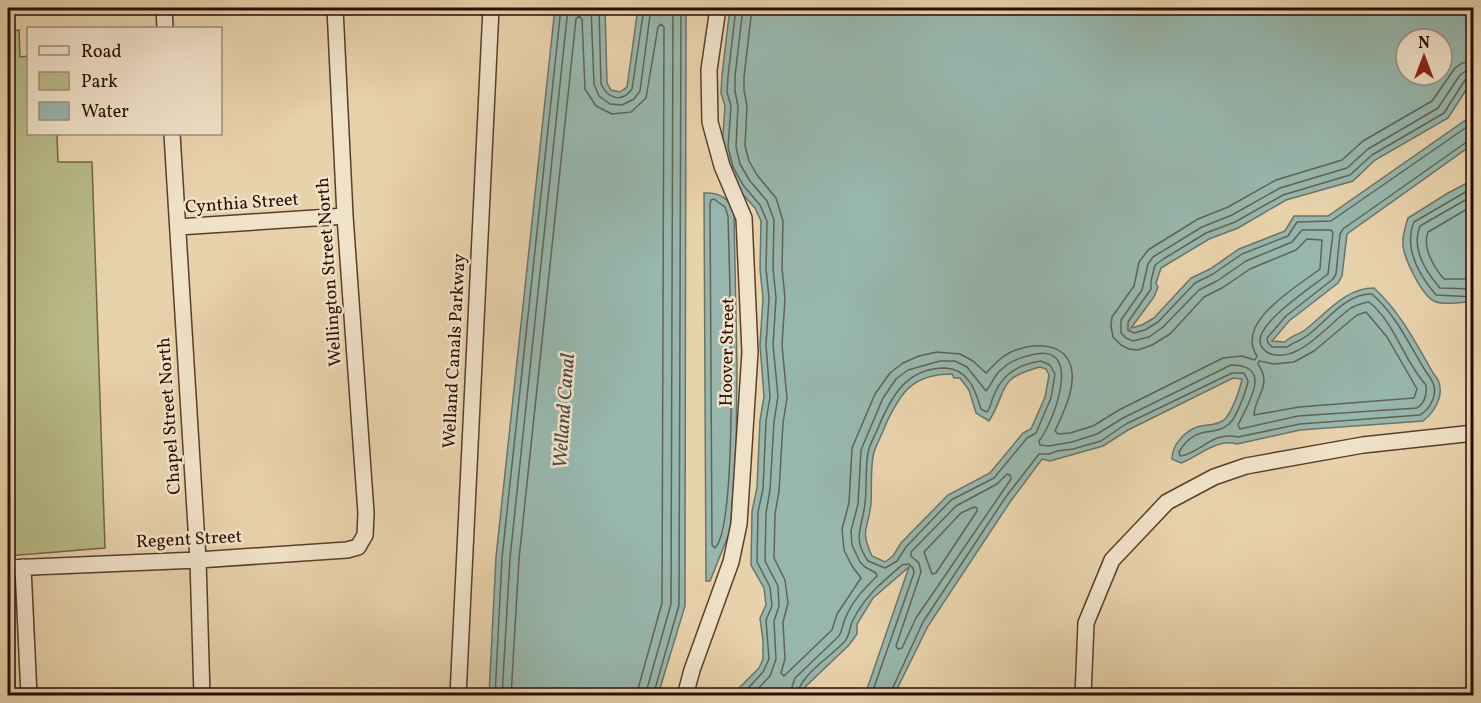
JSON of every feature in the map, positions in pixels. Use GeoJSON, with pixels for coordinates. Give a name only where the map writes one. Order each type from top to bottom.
{"type":"FeatureCollection","features":[{"type":"Feature","properties":{"kind":"street"},"geometry":{"type":"LineString","coordinates":[[164,8],[165,27]]}},
{"type":"Feature","properties":{"kind":"street","name":"Wellington Street North"},"geometry":{"type":"LineString","coordinates":[[335,8],[345,216],[366,513],[365,535]]}},
{"type":"Feature","properties":{"kind":"street","name":"Welland Canals Parkway"},"geometry":{"type":"LineString","coordinates":[[458,696],[491,8]]}},
{"type":"Feature","properties":{"kind":"street","name":"Hoover Street"},"geometry":{"type":"LineString","coordinates":[[685,696],[730,562],[739,524],[750,352],[744,218],[722,166],[710,122],[709,70],[718,8]]}},
{"type":"Feature","properties":{"kind":"street","name":"Chapel Street North"},"geometry":{"type":"LineString","coordinates":[[172,135],[198,560],[202,696]]}},
{"type":"Feature","properties":{"kind":"street","name":"Cynthia Street"},"geometry":{"type":"LineString","coordinates":[[178,227],[345,216]]}},
{"type":"Feature","properties":{"kind":"street"},"geometry":{"type":"LineString","coordinates":[[1083,696],[1086,623],[1112,560],[1167,502],[1214,477],[1246,466],[1363,446],[1473,433]]}},
{"type":"Feature","properties":{"kind":"street","name":"Regent Street"},"geometry":{"type":"LineString","coordinates":[[15,567],[198,560],[347,550],[358,547],[365,535]]}},
{"type":"Feature","properties":{"kind":"street"},"geometry":{"type":"LineString","coordinates":[[15,567],[30,696]]}},
{"type":"Feature","properties":{"kind":"green space"},"geometry":{"type":"Polygon","coordinates":[[[19,30],[20,57],[27,56],[27,135],[57,135],[58,162],[92,162],[105,548],[8,556],[8,31],[19,30]]]}},
{"type":"Feature","properties":{"kind":"water","name":"Welland Canal"},"geometry":{"type":"Polygon","coordinates":[[[555,8],[605,8],[607,83],[611,90],[620,92],[627,87],[638,8],[686,8],[685,606],[658,695],[489,695],[496,557],[555,8]]]}},
{"type":"Feature","properties":{"kind":"water"},"geometry":{"type":"Polygon","coordinates":[[[730,8],[1473,8],[1473,83],[1470,84],[1448,118],[1375,160],[1353,181],[1286,200],[1238,228],[1209,239],[1161,268],[1154,297],[1131,328],[1154,318],[1191,278],[1210,269],[1239,249],[1285,231],[1294,216],[1328,216],[1473,115],[1473,144],[1347,234],[1342,276],[1338,283],[1289,321],[1272,341],[1285,342],[1305,330],[1345,297],[1354,292],[1374,288],[1400,318],[1414,339],[1440,386],[1439,399],[1433,411],[1423,421],[1300,430],[1237,444],[1222,443],[1181,463],[1172,459],[1176,444],[1188,432],[1197,427],[1219,423],[1228,416],[1242,379],[1233,378],[1128,430],[1103,446],[1050,461],[1042,459],[1010,502],[928,626],[894,695],[865,695],[909,567],[873,598],[857,624],[857,634],[849,645],[806,686],[802,695],[735,695],[735,692],[759,668],[763,659],[760,618],[766,605],[764,588],[751,565],[752,511],[757,488],[760,420],[764,397],[760,345],[763,298],[760,269],[761,221],[755,208],[738,189],[722,148],[725,106],[721,93],[730,8]],[[1040,367],[1026,371],[1009,381],[989,421],[976,413],[969,390],[960,378],[954,378],[952,374],[927,377],[902,395],[885,426],[873,458],[871,503],[865,534],[872,556],[885,562],[893,556],[901,543],[948,495],[990,473],[1023,433],[1031,429],[1045,397],[1049,375],[1046,369],[1040,367]]]}},
{"type":"Feature","properties":{"kind":"water"},"geometry":{"type":"Polygon","coordinates":[[[1473,180],[1473,303],[1436,302],[1420,286],[1404,252],[1403,236],[1408,218],[1473,180]]]}},
{"type":"Feature","properties":{"kind":"water"},"geometry":{"type":"Polygon","coordinates":[[[704,193],[720,195],[730,205],[734,215],[737,367],[736,461],[730,531],[710,581],[706,581],[704,193]]]}}]}
